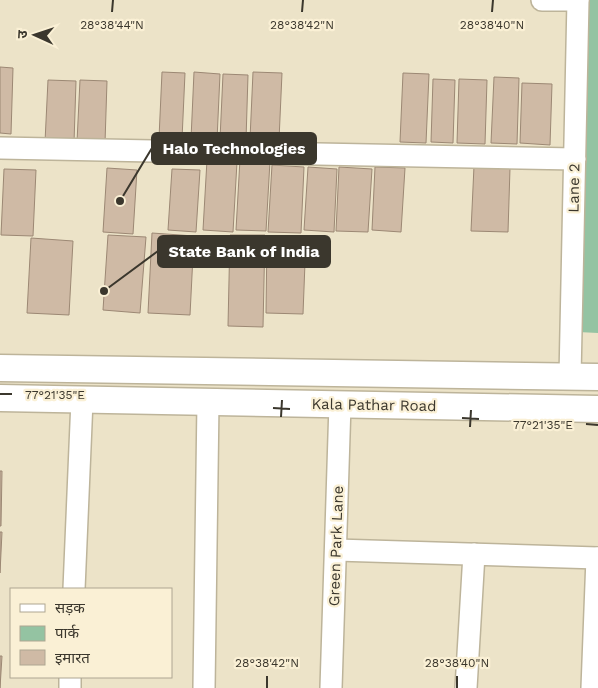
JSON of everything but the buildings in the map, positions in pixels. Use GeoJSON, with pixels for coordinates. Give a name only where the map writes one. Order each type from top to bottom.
{"type":"FeatureCollection","features":[{"type":"Feature","properties":{"kind":"street"},"geometry":{"type":"LineString","coordinates":[[542,0],[578,0]]}},
{"type":"Feature","properties":{"kind":"street","name":"Lane 2"},"geometry":{"type":"LineString","coordinates":[[570,377],[578,0]]}},
{"type":"Feature","properties":{"kind":"street"},"geometry":{"type":"LineString","coordinates":[[0,148],[575,160]]}},
{"type":"Feature","properties":{"kind":"street","name":"Kala Pathar Road"},"geometry":{"type":"LineString","coordinates":[[0,368],[598,377]]}},
{"type":"Feature","properties":{"kind":"street","name":"Kala Pathar Road"},"geometry":{"type":"LineString","coordinates":[[0,398],[598,409]]}},
{"type":"Feature","properties":{"kind":"street"},"geometry":{"type":"LineString","coordinates":[[74,588],[82,400]]}},
{"type":"Feature","properties":{"kind":"street"},"geometry":{"type":"LineString","coordinates":[[204,688],[208,402]]}},
{"type":"Feature","properties":{"kind":"street","name":"Green Park Lane"},"geometry":{"type":"LineString","coordinates":[[331,688],[340,404]]}},
{"type":"Feature","properties":{"kind":"street"},"geometry":{"type":"LineString","coordinates":[[336,550],[598,558],[592,688]]}},
{"type":"Feature","properties":{"kind":"street"},"geometry":{"type":"LineString","coordinates":[[466,688],[474,554]]}},
{"type":"Feature","properties":{"kind":"green space"},"geometry":{"type":"Polygon","coordinates":[[[588,0],[598,0],[598,333],[578,332],[588,0]]]}},
{"type":"Feature","properties":{"kind":"place","name":"Halo Technologies"},"geometry":{"type":"Point","coordinates":[120,201]}},
{"type":"Feature","properties":{"kind":"place","name":"State Bank of India"},"geometry":{"type":"Point","coordinates":[104,291]}}]}
